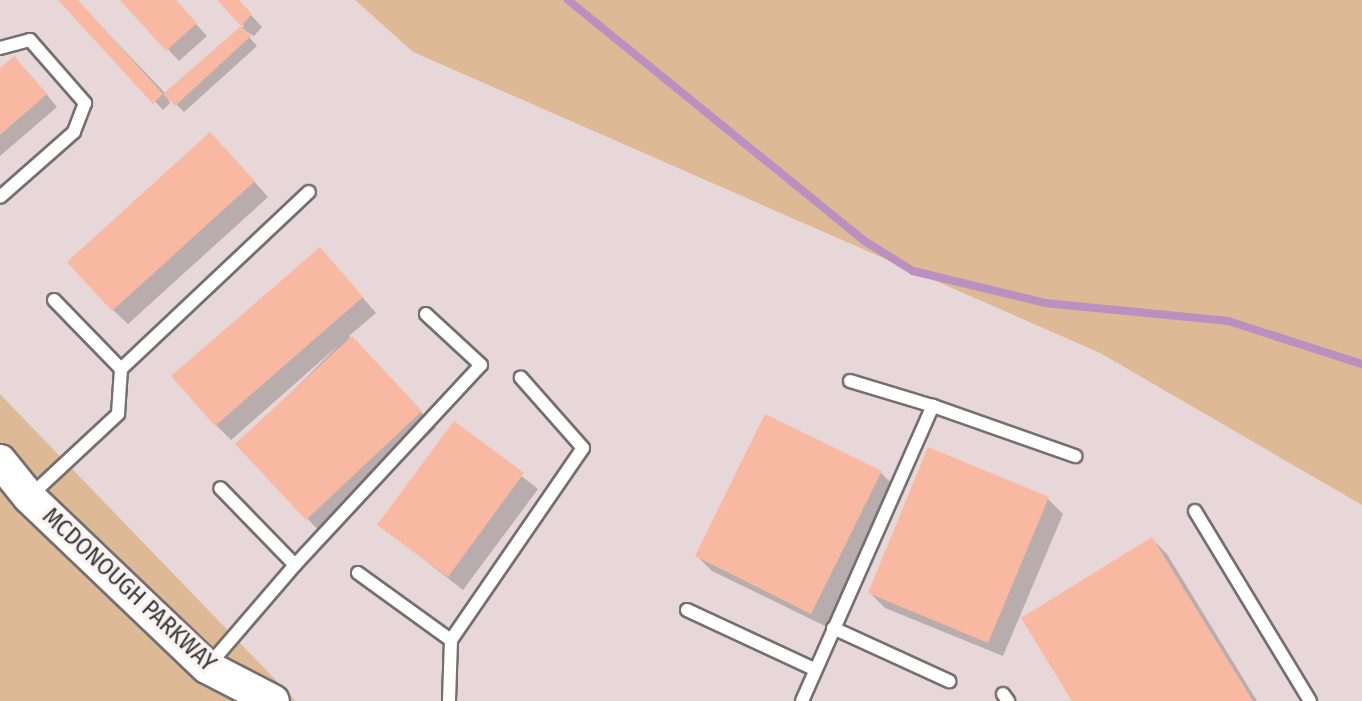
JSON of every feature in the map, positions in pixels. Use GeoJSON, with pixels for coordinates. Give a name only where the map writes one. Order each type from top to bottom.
{"type":"FeatureCollection","features":[{"type":"Feature","properties":{"kind":"street","name":"MCDONOUGH PARKWAY"},"geometry":{"type":"LineString","coordinates":[[0,461],[29,497],[207,667],[273,701]]}},
{"type":"Feature","properties":{"kind":"lane"},"geometry":{"type":"LineString","coordinates":[[0,48],[30,40],[85,103],[74,132],[0,197]]}},
{"type":"Feature","properties":{"kind":"lane"},"geometry":{"type":"LineString","coordinates":[[29,497],[118,414],[121,369],[309,192]]}},
{"type":"Feature","properties":{"kind":"lane"},"geometry":{"type":"LineString","coordinates":[[54,300],[121,369]]}},
{"type":"Feature","properties":{"kind":"lane"},"geometry":{"type":"LineString","coordinates":[[207,667],[295,565],[481,365],[426,314]]}},
{"type":"Feature","properties":{"kind":"lane"},"geometry":{"type":"LineString","coordinates":[[449,701],[451,640],[583,448],[521,378]]}},
{"type":"Feature","properties":{"kind":"lane"},"geometry":{"type":"LineString","coordinates":[[850,381],[933,406],[1075,456]]}},
{"type":"Feature","properties":{"kind":"lane"},"geometry":{"type":"LineString","coordinates":[[802,701],[933,406]]}},
{"type":"Feature","properties":{"kind":"lane"},"geometry":{"type":"LineString","coordinates":[[220,488],[295,565]]}},
{"type":"Feature","properties":{"kind":"lane"},"geometry":{"type":"LineString","coordinates":[[1195,511],[1310,701]]}},
{"type":"Feature","properties":{"kind":"lane"},"geometry":{"type":"LineString","coordinates":[[358,573],[451,640]]}},
{"type":"Feature","properties":{"kind":"lane"},"geometry":{"type":"LineString","coordinates":[[687,610],[814,669]]}},
{"type":"Feature","properties":{"kind":"lane"},"geometry":{"type":"LineString","coordinates":[[833,628],[949,681]]}},
{"type":"Feature","properties":{"kind":"shaded area"},"geometry":{"type":"Polygon","coordinates":[[[0,0],[355,0],[413,52],[1100,353],[1362,505],[1362,701],[296,701],[0,394],[0,0]]]}},
{"type":"Feature","properties":{"kind":"shaded area"},"geometry":{"type":"Polygon","coordinates":[[[355,0],[1362,0],[1362,505],[1100,353],[413,52],[355,0]]]}},
{"type":"Feature","properties":{"kind":"shaded area"},"geometry":{"type":"Polygon","coordinates":[[[0,394],[296,701],[0,701],[0,394]]]}},
{"type":"Feature","properties":{"kind":"building"},"geometry":{"type":"Polygon","coordinates":[[[58,0],[78,0],[163,94],[153,104],[58,0]]]}},
{"type":"Feature","properties":{"kind":"building"},"geometry":{"type":"Polygon","coordinates":[[[120,0],[176,0],[197,23],[166,51],[120,0]]]}},
{"type":"Feature","properties":{"kind":"building"},"geometry":{"type":"Polygon","coordinates":[[[217,0],[239,0],[252,14],[241,26],[217,0]]]}},
{"type":"Feature","properties":{"kind":"building"},"geometry":{"type":"Polygon","coordinates":[[[241,26],[251,36],[175,106],[163,94],[241,26]]]}},
{"type":"Feature","properties":{"kind":"building"},"geometry":{"type":"Polygon","coordinates":[[[14,56],[47,94],[0,135],[0,68],[14,56]]]}},
{"type":"Feature","properties":{"kind":"building"},"geometry":{"type":"Polygon","coordinates":[[[210,132],[255,181],[112,311],[67,262],[210,132]]]}},
{"type":"Feature","properties":{"kind":"building"},"geometry":{"type":"Polygon","coordinates":[[[320,247],[363,297],[215,426],[171,376],[320,247]]]}},
{"type":"Feature","properties":{"kind":"building"},"geometry":{"type":"Polygon","coordinates":[[[352,336],[422,411],[306,520],[235,444],[352,336]]]}},
{"type":"Feature","properties":{"kind":"building"},"geometry":{"type":"Polygon","coordinates":[[[765,414],[882,471],[811,614],[695,556],[765,414]]]}},
{"type":"Feature","properties":{"kind":"building"},"geometry":{"type":"Polygon","coordinates":[[[454,421],[524,473],[448,577],[377,525],[454,421]]]}},
{"type":"Feature","properties":{"kind":"building"},"geometry":{"type":"Polygon","coordinates":[[[928,447],[1049,497],[988,643],[868,593],[928,447]]]}},
{"type":"Feature","properties":{"kind":"building"},"geometry":{"type":"Polygon","coordinates":[[[1152,537],[1253,701],[1072,701],[1021,618],[1152,537]]]}},
{"type":"Feature","properties":{"kind":"waterway"},"geometry":{"type":"LineString","coordinates":[[568,0],[863,240],[913,271],[1045,303],[1228,321],[1362,364]]}}]}
